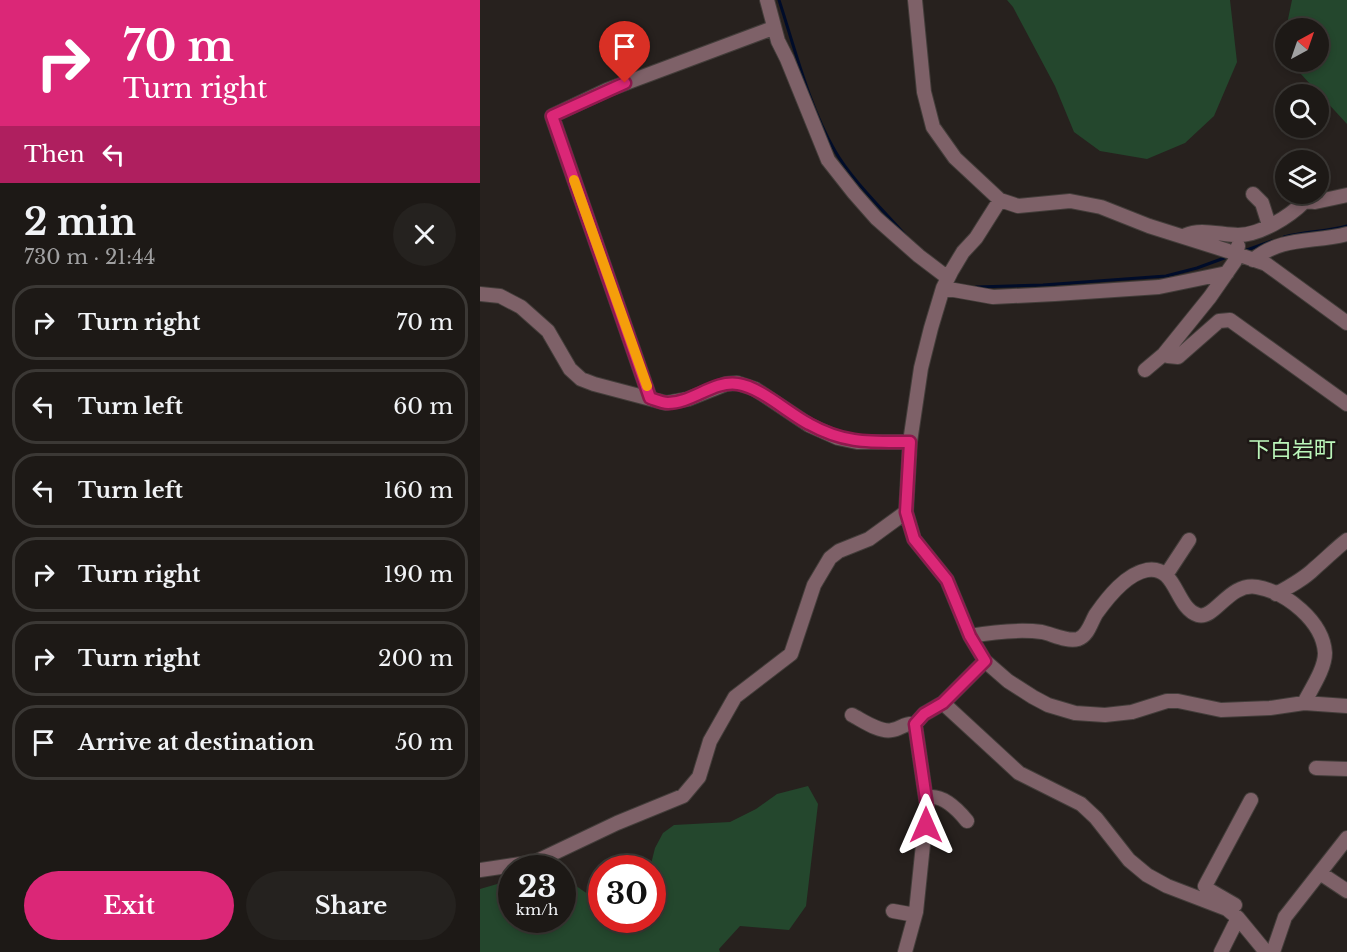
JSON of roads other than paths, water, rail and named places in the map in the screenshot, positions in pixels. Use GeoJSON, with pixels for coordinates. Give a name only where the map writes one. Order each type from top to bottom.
{"type":"FeatureCollection","features":[{"type":"Feature","properties":{"kind":"street"},"geometry":{"type":"LineString","coordinates":[[767,0],[773,28],[828,160],[876,218],[946,283],[993,297],[1159,287],[1227,273]]}},
{"type":"Feature","properties":{"kind":"street"},"geometry":{"type":"LineString","coordinates":[[915,0],[924,92],[933,127],[955,158],[1000,200],[1018,206],[1070,201],[1091,205],[1266,264],[1347,323]]}},
{"type":"Feature","properties":{"kind":"street"},"geometry":{"type":"LineString","coordinates":[[650,398],[552,116],[608,90],[773,28]]}},
{"type":"Feature","properties":{"kind":"street"},"geometry":{"type":"LineString","coordinates":[[1329,196],[1345,190]]}},
{"type":"Feature","properties":{"kind":"street"},"geometry":{"type":"LineString","coordinates":[[1253,194],[1262,203],[1269,225]]}},
{"type":"Feature","properties":{"kind":"street"},"geometry":{"type":"LineString","coordinates":[[1000,200],[976,238],[963,252],[946,283],[921,368],[910,442],[906,512],[914,539],[947,580],[970,636],[985,661],[1008,681],[1033,697],[1048,705],[1075,713],[1105,715],[1132,712],[1167,701],[1178,701],[1221,710],[1270,708],[1305,703],[1347,706]]}},
{"type":"Feature","properties":{"kind":"street"},"geometry":{"type":"LineString","coordinates":[[1184,237],[1189,233],[1247,234],[1284,219],[1298,204]]}},
{"type":"Feature","properties":{"kind":"street"},"geometry":{"type":"LineString","coordinates":[[1253,260],[1262,252],[1280,244],[1347,234]]}},
{"type":"Feature","properties":{"kind":"street"},"geometry":{"type":"LineString","coordinates":[[1145,370],[1164,354],[1227,273],[1235,261],[1240,235]]}},
{"type":"Feature","properties":{"kind":"street"},"geometry":{"type":"LineString","coordinates":[[480,294],[500,296],[521,308],[548,331],[570,369],[581,379],[594,384],[666,403],[677,402],[726,384],[737,383],[755,389],[809,425],[838,438],[857,442],[910,442]]}},
{"type":"Feature","properties":{"kind":"street"},"geometry":{"type":"LineString","coordinates":[[1164,354],[1168,357],[1178,357],[1219,321],[1230,320],[1347,404]]}},
{"type":"Feature","properties":{"kind":"street"},"geometry":{"type":"LineString","coordinates":[[480,870],[535,862],[628,818],[683,796],[699,777],[710,741],[735,697],[791,654],[814,585],[830,558],[839,551],[869,539],[906,512]]}},
{"type":"Feature","properties":{"kind":"street"},"geometry":{"type":"LineString","coordinates":[[1166,575],[1189,540]]}},
{"type":"Feature","properties":{"kind":"street"},"geometry":{"type":"LineString","coordinates":[[1276,594],[1290,587],[1315,568],[1330,552],[1347,540]]}},
{"type":"Feature","properties":{"kind":"street"},"geometry":{"type":"LineString","coordinates":[[970,636],[998,630],[1041,632],[1079,639],[1085,634],[1102,606],[1126,581],[1149,570],[1166,575],[1187,608],[1201,616],[1208,614],[1225,598],[1242,588],[1257,587],[1282,597],[1310,619],[1323,643],[1324,660],[1305,703]]}},
{"type":"Feature","properties":{"kind":"street"},"geometry":{"type":"LineString","coordinates":[[915,724],[924,714],[943,703],[985,661]]}},
{"type":"Feature","properties":{"kind":"street"},"geometry":{"type":"LineString","coordinates":[[943,703],[1019,773],[1081,804],[1096,818],[1129,860],[1147,875],[1167,886],[1227,909],[1236,916],[1266,952]]}},
{"type":"Feature","properties":{"kind":"street"},"geometry":{"type":"LineString","coordinates":[[852,715],[884,730],[893,730],[909,723],[915,724]]}},
{"type":"Feature","properties":{"kind":"street"},"geometry":{"type":"LineString","coordinates":[[905,952],[915,915],[927,806],[915,724]]}},
{"type":"Feature","properties":{"kind":"street"},"geometry":{"type":"LineString","coordinates":[[1316,768],[1347,770]]}},
{"type":"Feature","properties":{"kind":"street"},"geometry":{"type":"LineString","coordinates":[[926,798],[943,800],[956,808],[967,821]]}},
{"type":"Feature","properties":{"kind":"street"},"geometry":{"type":"LineString","coordinates":[[1221,952],[1236,916],[1236,905],[1205,886],[1251,800]]}},
{"type":"Feature","properties":{"kind":"street"},"geometry":{"type":"LineString","coordinates":[[1273,952],[1286,917],[1347,838]]}},
{"type":"Feature","properties":{"kind":"street"},"geometry":{"type":"LineString","coordinates":[[1320,873],[1347,891]]}},
{"type":"Feature","properties":{"kind":"street"},"geometry":{"type":"LineString","coordinates":[[893,911],[915,915]]}},
{"type":"Feature","properties":{"kind":"waterway"},"geometry":{"type":"LineString","coordinates":[[779,0],[810,96],[835,151],[859,184],[906,236]]}},
{"type":"Feature","properties":{"kind":"waterway"},"geometry":{"type":"LineString","coordinates":[[1284,237],[1347,226]]}},
{"type":"Feature","properties":{"kind":"waterway"},"geometry":{"type":"LineString","coordinates":[[1244,251],[1272,241]]}},
{"type":"Feature","properties":{"kind":"waterway"},"geometry":{"type":"LineString","coordinates":[[976,287],[1043,285],[1166,276],[1227,257]]}},
{"type":"Feature","properties":{"kind":"district","name":"下白岩町"},"geometry":{"type":"Point","coordinates":[1292,449]}}]}
